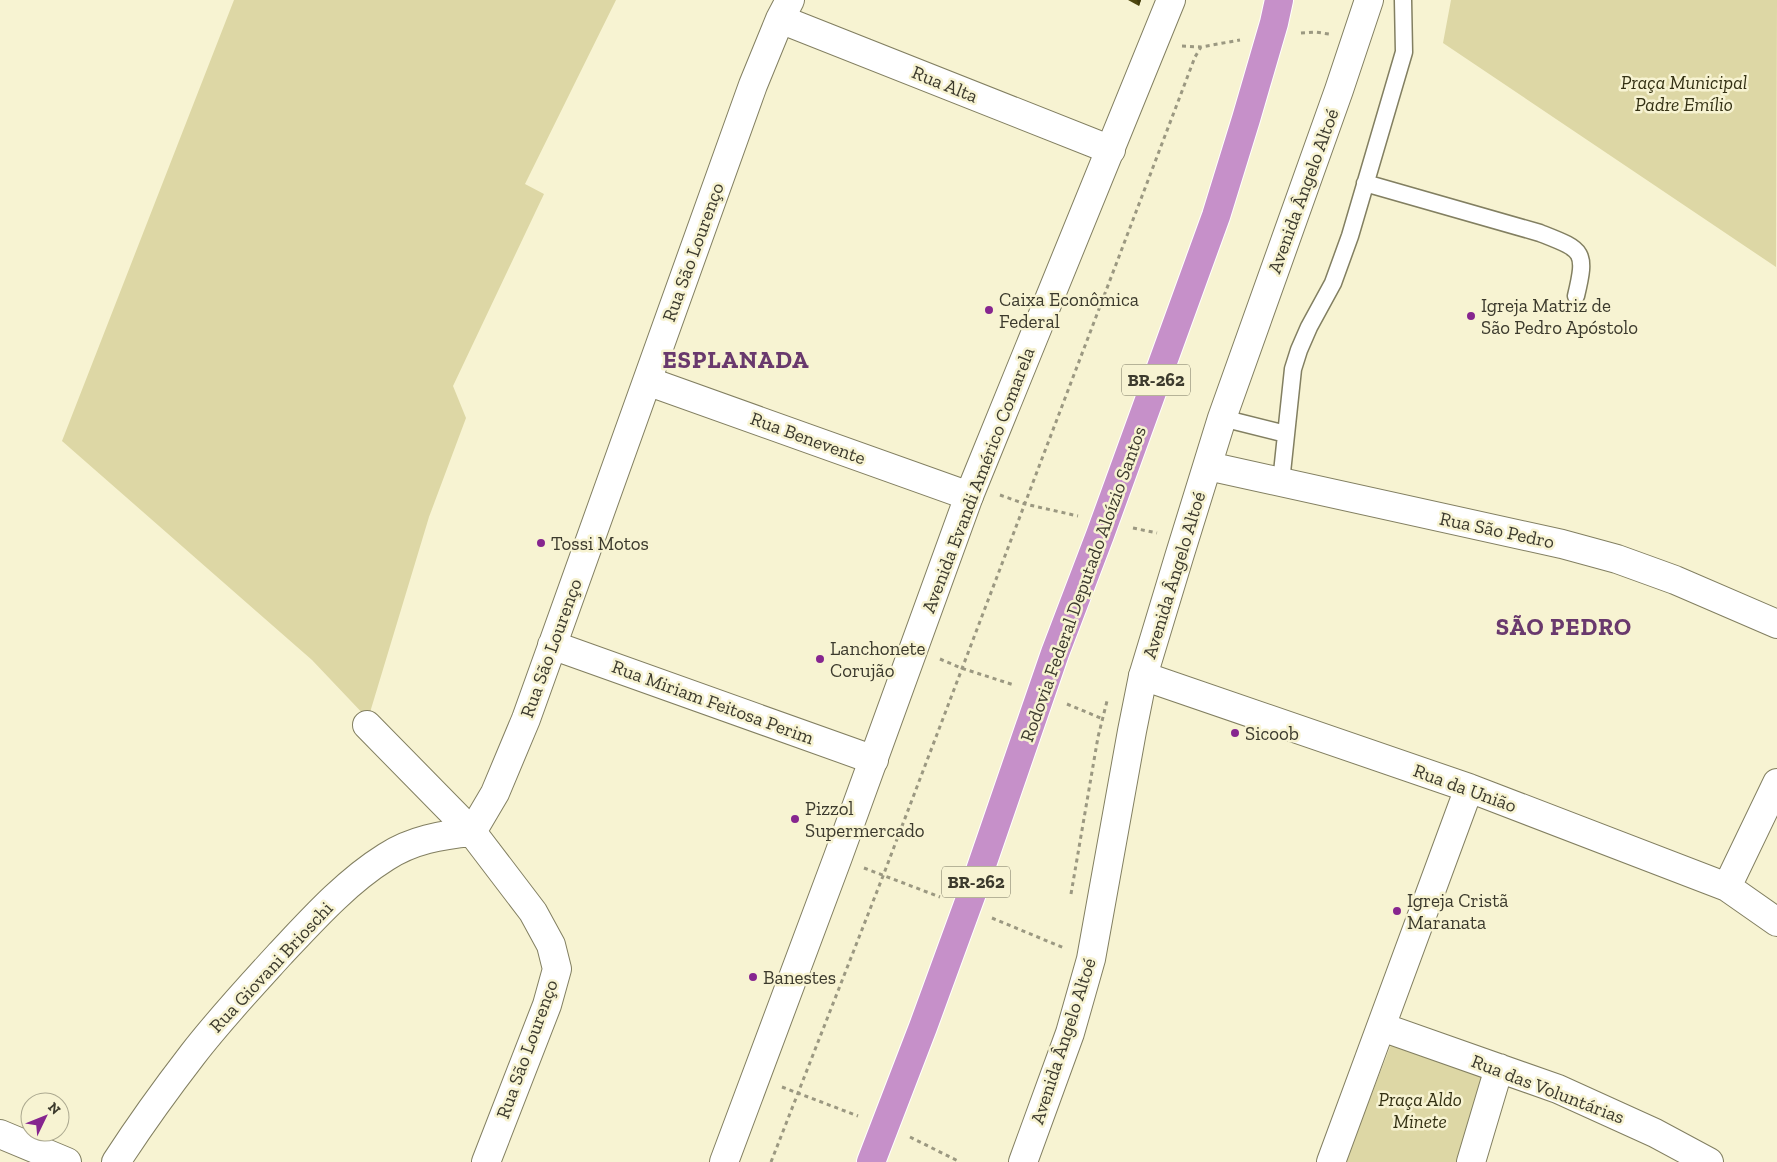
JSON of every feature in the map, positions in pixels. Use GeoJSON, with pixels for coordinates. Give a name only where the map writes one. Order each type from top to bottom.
{"type":"FeatureCollection","features":[{"type":"Feature","properties":{"kind":"highway","name":"Rodovia Federal Deputado Aloízio Santos"},"geometry":{"type":"LineString","coordinates":[[871,1162],[972,892],[1055,653],[1216,216],[1271,35],[1279,0]]}},
{"type":"Feature","properties":{"kind":"street","name":"Avenida Evandi Américo Comarela"},"geometry":{"type":"LineString","coordinates":[[724,1162],[874,760],[969,496],[1171,0]]}},
{"type":"Feature","properties":{"kind":"street","name":"Avenida Ângelo Altoé"},"geometry":{"type":"LineString","coordinates":[[1023,1162],[1070,1033],[1091,959],[1143,676],[1222,418],[1369,0]]}},
{"type":"Feature","properties":{"kind":"street","name":"Rua Alta"},"geometry":{"type":"LineString","coordinates":[[785,10],[1111,150]]}},
{"type":"Feature","properties":{"kind":"street","name":"Rua São Lourenço"},"geometry":{"type":"LineString","coordinates":[[486,1162],[547,1005],[557,969],[552,945],[533,912],[472,832],[495,793],[526,719],[752,84],[785,10]]}},
{"type":"Feature","properties":{"kind":"street","name":"Rua Benevente"},"geometry":{"type":"LineString","coordinates":[[647,380],[969,496]]}},
{"type":"Feature","properties":{"kind":"street","name":"Rua São Pedro"},"geometry":{"type":"LineString","coordinates":[[1208,466],[1562,544],[1617,559],[1675,580],[1777,624]]}},
{"type":"Feature","properties":{"kind":"street","name":"Rua Miriam Feitosa Perim"},"geometry":{"type":"LineString","coordinates":[[552,645],[874,760]]}},
{"type":"Feature","properties":{"kind":"street","name":"Rua da União"},"geometry":{"type":"LineString","coordinates":[[1143,676],[1468,788],[1727,888],[1777,922]]}},
{"type":"Feature","properties":{"kind":"street"},"geometry":{"type":"LineString","coordinates":[[367,725],[472,832]]}},
{"type":"Feature","properties":{"kind":"street"},"geometry":{"type":"LineString","coordinates":[[1331,1162],[1468,788]]}},
{"type":"Feature","properties":{"kind":"street"},"geometry":{"type":"LineString","coordinates":[[1727,888],[1776,789]]}},
{"type":"Feature","properties":{"kind":"street","name":"Rua Giovani Brioschi"},"geometry":{"type":"LineString","coordinates":[[116,1162],[193,1053],[298,934],[350,884],[386,857],[413,843],[442,835],[472,832]]}},
{"type":"Feature","properties":{"kind":"street","name":"Rua das Voluntárias"},"geometry":{"type":"LineString","coordinates":[[1382,1027],[1558,1089],[1655,1133],[1709,1162]]}},
{"type":"Feature","properties":{"kind":"street"},"geometry":{"type":"LineString","coordinates":[[1471,1162],[1499,1068]]}},
{"type":"Feature","properties":{"kind":"street"},"geometry":{"type":"LineString","coordinates":[[0,1134],[67,1162]]}},
{"type":"Feature","properties":{"kind":"lane"},"geometry":{"type":"LineString","coordinates":[[1281,482],[1293,369],[1309,327],[1333,283],[1350,236],[1404,52],[1403,0]]}},
{"type":"Feature","properties":{"kind":"lane"},"geometry":{"type":"LineString","coordinates":[[1364,183],[1540,233],[1560,241],[1573,248],[1580,255],[1582,262],[1581,275],[1576,296]]}},
{"type":"Feature","properties":{"kind":"lane"},"geometry":{"type":"LineString","coordinates":[[1222,418],[1286,434]]}},
{"type":"Feature","properties":{"kind":"path"},"geometry":{"type":"LineString","coordinates":[[771,1162],[883,876],[1195,57],[1201,47],[1271,35],[1315,32],[1357,38]]}},
{"type":"Feature","properties":{"kind":"path"},"geometry":{"type":"LineString","coordinates":[[1070,901],[1101,718],[1107,700]]}},
{"type":"Feature","properties":{"kind":"path"},"geometry":{"type":"LineString","coordinates":[[1061,955],[1064,938]]}},
{"type":"Feature","properties":{"kind":"green space"},"geometry":{"type":"Polygon","coordinates":[[[234,0],[616,0],[525,184],[544,194],[453,386],[466,418],[429,517],[368,719],[312,660],[62,441],[234,0]]]}},
{"type":"Feature","properties":{"kind":"green space","name":"Praça Municipal Padre Emílio"},"geometry":{"type":"Polygon","coordinates":[[[1451,0],[1777,0],[1776,267],[1443,43],[1451,0]]]}},
{"type":"Feature","properties":{"kind":"green space","name":"Praça Aldo Minete"},"geometry":{"type":"Polygon","coordinates":[[[1394,1037],[1486,1071],[1458,1162],[1345,1162],[1394,1037]]]}},
{"type":"Feature","properties":{"kind":"place","name":"Caixa Econômica Federal"},"geometry":{"type":"Point","coordinates":[989,310]}},
{"type":"Feature","properties":{"kind":"place","name":"Igreja Matriz de São Pedro Apóstolo"},"geometry":{"type":"Point","coordinates":[1471,316]}},
{"type":"Feature","properties":{"kind":"place","name":"Tossi Motos"},"geometry":{"type":"Point","coordinates":[541,543]}},
{"type":"Feature","properties":{"kind":"place","name":"Lanchonete Corujão"},"geometry":{"type":"Point","coordinates":[820,659]}},
{"type":"Feature","properties":{"kind":"place","name":"Sicoob"},"geometry":{"type":"Point","coordinates":[1235,733]}},
{"type":"Feature","properties":{"kind":"place","name":"Pizzol Supermercado"},"geometry":{"type":"Point","coordinates":[795,819]}},
{"type":"Feature","properties":{"kind":"place","name":"Igreja Cristã Maranata"},"geometry":{"type":"Point","coordinates":[1397,911]}},
{"type":"Feature","properties":{"kind":"place","name":"Banestes"},"geometry":{"type":"Point","coordinates":[753,977]}},
{"type":"Feature","properties":{"kind":"district","name":"ESPLANADA"},"geometry":{"type":"Point","coordinates":[736,359]}},
{"type":"Feature","properties":{"kind":"district","name":"SÃO PEDRO"},"geometry":{"type":"Point","coordinates":[1564,626]}}]}
